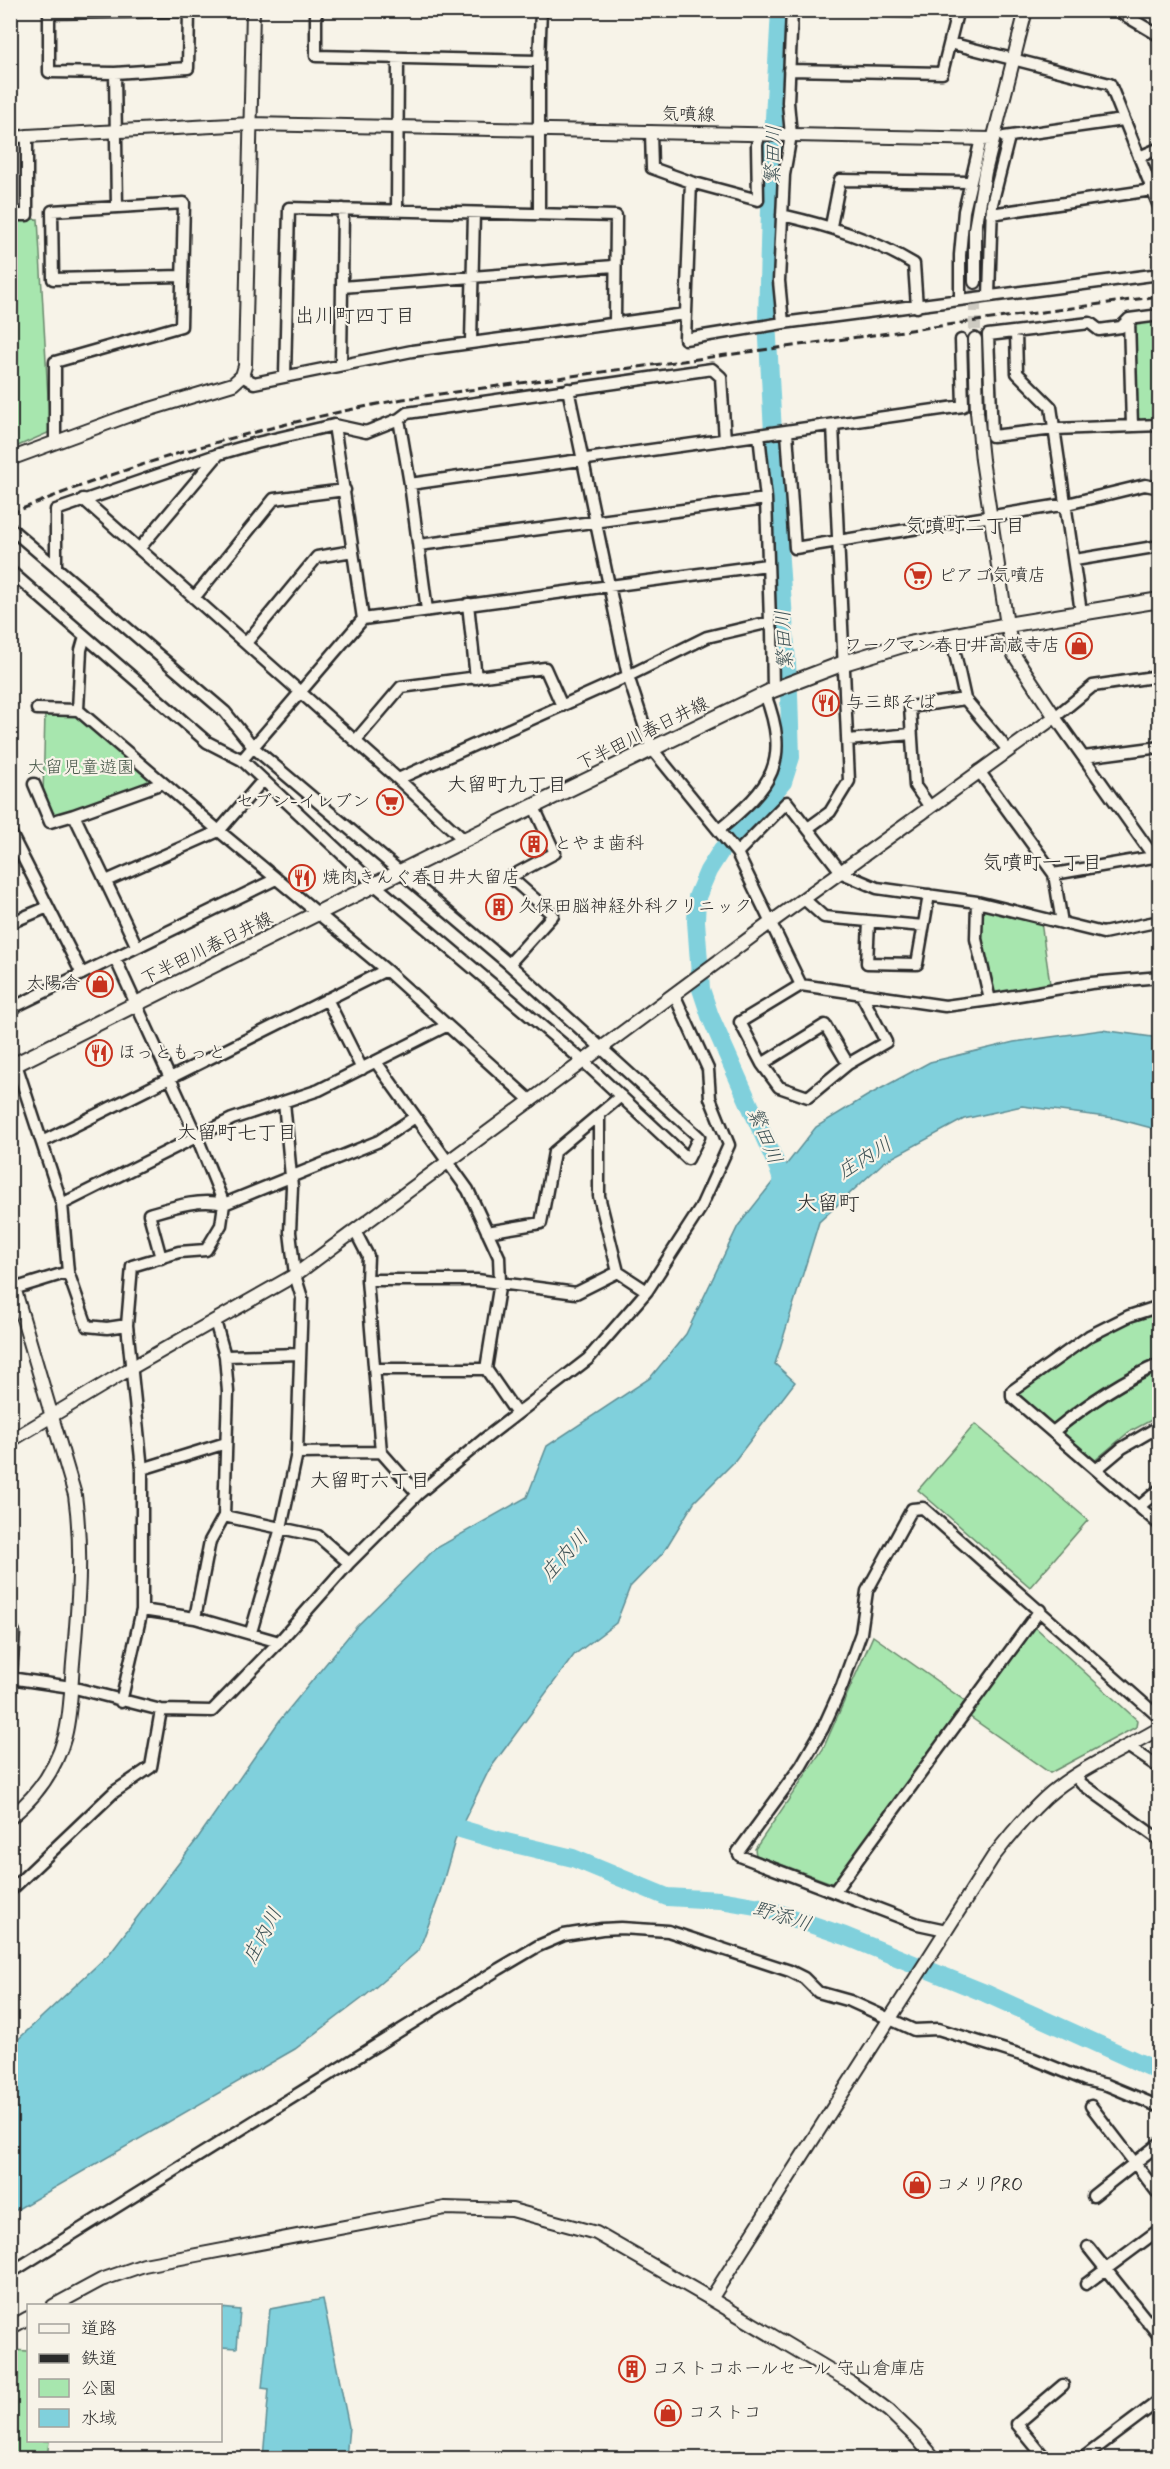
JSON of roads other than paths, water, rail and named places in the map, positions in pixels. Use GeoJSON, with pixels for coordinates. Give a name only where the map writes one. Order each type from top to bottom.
{"type":"FeatureCollection","features":[{"type":"Feature","properties":{"kind":"main road","name":"下半田川春日井線"},"geometry":{"type":"LineString","coordinates":[[14,1066],[464,840],[770,692],[806,677],[903,645],[1081,612],[1160,600]]}},
{"type":"Feature","properties":{"kind":"street"},"geometry":{"type":"LineString","coordinates":[[10,459],[128,416],[233,384],[242,376],[245,366],[253,10]]}},
{"type":"Feature","properties":{"kind":"street"},"geometry":{"type":"LineString","coordinates":[[316,10],[316,56],[539,61]]}},
{"type":"Feature","properties":{"kind":"street"},"geometry":{"type":"LineString","coordinates":[[539,214],[541,10]]}},
{"type":"Feature","properties":{"kind":"street"},"geometry":{"type":"LineString","coordinates":[[783,323],[778,281],[784,175],[791,135],[788,102],[792,10]]}},
{"type":"Feature","properties":{"kind":"street"},"geometry":{"type":"LineString","coordinates":[[789,70],[942,73],[957,13],[872,10]]}},
{"type":"Feature","properties":{"kind":"street"},"geometry":{"type":"LineString","coordinates":[[960,300],[960,255],[964,211],[970,182],[1014,59],[1026,10]]}},
{"type":"Feature","properties":{"kind":"street"},"geometry":{"type":"LineString","coordinates":[[1116,10],[1160,36]]}},
{"type":"Feature","properties":{"kind":"street"},"geometry":{"type":"LineString","coordinates":[[189,11],[188,69],[115,73],[48,72],[49,12],[189,11]]}},
{"type":"Feature","properties":{"kind":"street"},"geometry":{"type":"LineString","coordinates":[[950,43],[1110,84],[1160,209]]}},
{"type":"Feature","properties":{"kind":"street"},"geometry":{"type":"LineString","coordinates":[[397,211],[398,59]]}},
{"type":"Feature","properties":{"kind":"street"},"geometry":{"type":"LineString","coordinates":[[115,73],[117,207]]}},
{"type":"Feature","properties":{"kind":"street"},"geometry":{"type":"LineString","coordinates":[[986,139],[1123,120]]}},
{"type":"Feature","properties":{"kind":"street","name":"気噴線"},"geometry":{"type":"LineString","coordinates":[[27,136],[250,124],[986,139]]}},
{"type":"Feature","properties":{"kind":"street"},"geometry":{"type":"LineString","coordinates":[[651,132],[652,168],[691,182],[758,200],[757,145],[759,134]]}},
{"type":"Feature","properties":{"kind":"street"},"geometry":{"type":"LineString","coordinates":[[10,137],[27,136],[27,215],[10,216]]}},
{"type":"Feature","properties":{"kind":"street"},"geometry":{"type":"LineString","coordinates":[[989,295],[991,214],[1009,137]]}},
{"type":"Feature","properties":{"kind":"street"},"geometry":{"type":"LineString","coordinates":[[975,282],[975,229],[986,139]]}},
{"type":"Feature","properties":{"kind":"street"},"geometry":{"type":"LineString","coordinates":[[1139,157],[1160,148]]}},
{"type":"Feature","properties":{"kind":"street"},"geometry":{"type":"LineString","coordinates":[[831,226],[840,180],[970,182]]}},
{"type":"Feature","properties":{"kind":"street"},"geometry":{"type":"LineString","coordinates":[[691,182],[685,339],[783,323],[1160,274]]}},
{"type":"Feature","properties":{"kind":"street"},"geometry":{"type":"LineString","coordinates":[[991,214],[1152,190]]}},
{"type":"Feature","properties":{"kind":"street"},"geometry":{"type":"LineString","coordinates":[[55,441],[55,362],[181,326],[184,203],[51,211],[53,279],[182,276]]}},
{"type":"Feature","properties":{"kind":"street"},"geometry":{"type":"LineString","coordinates":[[285,376],[289,208],[616,216],[615,323]]}},
{"type":"Feature","properties":{"kind":"street"},"geometry":{"type":"LineString","coordinates":[[341,363],[343,209]]}},
{"type":"Feature","properties":{"kind":"street"},"geometry":{"type":"LineString","coordinates":[[471,342],[474,213]]}},
{"type":"Feature","properties":{"kind":"street"},"geometry":{"type":"LineString","coordinates":[[782,214],[831,226],[886,247],[914,264],[917,307]]}},
{"type":"Feature","properties":{"kind":"street"},"geometry":{"type":"LineString","coordinates":[[342,287],[614,266]]}},
{"type":"Feature","properties":{"kind":"street"},"geometry":{"type":"LineString","coordinates":[[242,376],[254,383],[341,363],[471,342],[685,314]]}},
{"type":"Feature","properties":{"kind":"street"},"geometry":{"type":"LineString","coordinates":[[1160,315],[1129,319],[1121,327],[1099,330],[1089,322],[988,335],[988,386],[992,436],[1055,429],[1160,425]]}},
{"type":"Feature","properties":{"kind":"street"},"geometry":{"type":"LineString","coordinates":[[1129,319],[1132,426]]}},
{"type":"Feature","properties":{"kind":"street"},"geometry":{"type":"LineString","coordinates":[[1016,332],[1017,373],[1052,407],[1081,612]]}},
{"type":"Feature","properties":{"kind":"street"},"geometry":{"type":"LineString","coordinates":[[975,339],[977,412],[989,517],[1014,655],[1055,717],[1157,857],[1054,874]]}},
{"type":"Feature","properties":{"kind":"street"},"geometry":{"type":"LineString","coordinates":[[410,484],[963,406],[961,340]]}},
{"type":"Feature","properties":{"kind":"street"},"geometry":{"type":"LineString","coordinates":[[56,566],[56,510],[219,454],[334,425],[366,432],[399,419],[407,413],[712,369],[721,377],[725,440]]}},
{"type":"Feature","properties":{"kind":"street"},"geometry":{"type":"LineString","coordinates":[[568,389],[628,676],[652,749],[737,853],[801,985]]}},
{"type":"Feature","properties":{"kind":"street"},"geometry":{"type":"LineString","coordinates":[[399,419],[427,610]]}},
{"type":"Feature","properties":{"kind":"street"},"geometry":{"type":"LineString","coordinates":[[334,425],[363,619]]}},
{"type":"Feature","properties":{"kind":"street"},"geometry":{"type":"LineString","coordinates":[[808,828],[830,812],[849,781],[833,425]]}},
{"type":"Feature","properties":{"kind":"street"},"geometry":{"type":"LineString","coordinates":[[786,432],[795,548],[1067,504],[1145,484],[1160,488]]}},
{"type":"Feature","properties":{"kind":"street"},"geometry":{"type":"LineString","coordinates":[[719,831],[748,806],[771,778],[777,755],[770,692],[772,630],[767,565],[766,499],[759,435]]}},
{"type":"Feature","properties":{"kind":"street"},"geometry":{"type":"LineString","coordinates":[[139,549],[219,454]]}},
{"type":"Feature","properties":{"kind":"street"},"geometry":{"type":"LineString","coordinates":[[194,598],[274,499],[345,490]]}},
{"type":"Feature","properties":{"kind":"street"},"geometry":{"type":"LineString","coordinates":[[83,499],[356,740],[464,840]]}},
{"type":"Feature","properties":{"kind":"street"},"geometry":{"type":"LineString","coordinates":[[418,545],[766,499]]}},
{"type":"Feature","properties":{"kind":"street"},"geometry":{"type":"LineString","coordinates":[[10,528],[225,712],[254,748],[509,964],[699,1137],[688,1159],[583,1061],[375,885],[242,760],[207,742],[10,571]]}},
{"type":"Feature","properties":{"kind":"street"},"geometry":{"type":"LineString","coordinates":[[1075,560],[1160,546]]}},
{"type":"Feature","properties":{"kind":"street"},"geometry":{"type":"LineString","coordinates":[[246,643],[317,557],[353,551]]}},
{"type":"Feature","properties":{"kind":"street"},"geometry":{"type":"LineString","coordinates":[[242,760],[363,619],[767,565]]}},
{"type":"Feature","properties":{"kind":"street"},"geometry":{"type":"LineString","coordinates":[[468,604],[476,678]]}},
{"type":"Feature","properties":{"kind":"street"},"geometry":{"type":"LineString","coordinates":[[398,779],[628,676],[707,637],[770,622]]}},
{"type":"Feature","properties":{"kind":"street"},"geometry":{"type":"LineString","coordinates":[[951,635],[965,699],[1008,750]]}},
{"type":"Feature","properties":{"kind":"street"},"geometry":{"type":"LineString","coordinates":[[78,710],[81,650],[85,636]]}},
{"type":"Feature","properties":{"kind":"street"},"geometry":{"type":"LineString","coordinates":[[356,740],[401,687],[545,668],[562,705]]}},
{"type":"Feature","properties":{"kind":"street"},"geometry":{"type":"LineString","coordinates":[[10,1441],[133,1367],[295,1275],[730,952],[1055,717],[1093,686],[1160,676]]}},
{"type":"Feature","properties":{"kind":"street"},"geometry":{"type":"LineString","coordinates":[[930,807],[915,786],[910,707],[965,699]]}},
{"type":"Feature","properties":{"kind":"street"},"geometry":{"type":"LineString","coordinates":[[37,709],[78,710],[386,970],[531,1101]]}},
{"type":"Feature","properties":{"kind":"street"},"geometry":{"type":"LineString","coordinates":[[848,740],[911,734]]}},
{"type":"Feature","properties":{"kind":"street"},"geometry":{"type":"LineString","coordinates":[[1084,757],[1160,747]]}},
{"type":"Feature","properties":{"kind":"street"},"geometry":{"type":"LineString","coordinates":[[979,771],[1054,874],[1062,923]]}},
{"type":"Feature","properties":{"kind":"street"},"geometry":{"type":"LineString","coordinates":[[106,881],[219,831],[262,780]]}},
{"type":"Feature","properties":{"kind":"street"},"geometry":{"type":"LineString","coordinates":[[34,784],[50,822],[163,783]]}},
{"type":"Feature","properties":{"kind":"street"},"geometry":{"type":"LineString","coordinates":[[737,853],[787,802],[842,873],[877,888],[977,902],[1103,933],[1160,921]]}},
{"type":"Feature","properties":{"kind":"street"},"geometry":{"type":"LineString","coordinates":[[509,964],[553,915],[510,877],[555,853],[534,807]]}},
{"type":"Feature","properties":{"kind":"street"},"geometry":{"type":"LineString","coordinates":[[74,815],[137,947]]}},
{"type":"Feature","properties":{"kind":"street"},"geometry":{"type":"LineString","coordinates":[[12,836],[82,974]]}},
{"type":"Feature","properties":{"kind":"street"},"geometry":{"type":"LineString","coordinates":[[10,1009],[276,879]]}},
{"type":"Feature","properties":{"kind":"street"},"geometry":{"type":"LineString","coordinates":[[869,922],[867,963],[917,964],[929,895]]}},
{"type":"Feature","properties":{"kind":"street"},"geometry":{"type":"LineString","coordinates":[[804,899],[824,917],[924,926]]}},
{"type":"Feature","properties":{"kind":"street"},"geometry":{"type":"LineString","coordinates":[[977,902],[976,939],[990,1000]]}},
{"type":"Feature","properties":{"kind":"street"},"geometry":{"type":"LineString","coordinates":[[10,923],[48,908]]}},
{"type":"Feature","properties":{"kind":"street"},"geometry":{"type":"LineString","coordinates":[[115,958],[224,1204],[221,1225],[206,1250],[179,1252],[132,1266],[128,1325],[142,1469],[142,1610],[121,1702]]}},
{"type":"Feature","properties":{"kind":"street"},"geometry":{"type":"LineString","coordinates":[[42,1142],[386,970]]}},
{"type":"Feature","properties":{"kind":"street"},"geometry":{"type":"LineString","coordinates":[[861,994],[886,1042],[848,1064],[808,1097],[779,1087],[762,1064],[740,1022],[801,985],[945,1006],[1091,983],[1160,977]]}},
{"type":"Feature","properties":{"kind":"street"},"geometry":{"type":"LineString","coordinates":[[10,1627],[14,1632],[11,1678],[71,1687],[121,1702],[161,1710],[212,1711],[279,1642],[349,1563],[418,1494],[483,1440],[588,1359],[647,1291],[700,1209],[729,1145],[710,1098],[708,1069],[674,994]]}},
{"type":"Feature","properties":{"kind":"street"},"geometry":{"type":"LineString","coordinates":[[327,999],[362,1069]]}},
{"type":"Feature","properties":{"kind":"street"},"geometry":{"type":"LineString","coordinates":[[762,1064],[825,1025],[848,1064]]}},
{"type":"Feature","properties":{"kind":"street"},"geometry":{"type":"LineString","coordinates":[[62,1204],[232,1119],[319,1090],[446,1026]]}},
{"type":"Feature","properties":{"kind":"street"},"geometry":{"type":"LineString","coordinates":[[376,1062],[468,1190],[499,1257],[500,1282],[486,1369],[517,1414]]}},
{"type":"Feature","properties":{"kind":"street"},"geometry":{"type":"LineString","coordinates":[[14,1066],[62,1204],[68,1272],[87,1326],[107,1328],[128,1325]]}},
{"type":"Feature","properties":{"kind":"street"},"geometry":{"type":"LineString","coordinates":[[488,1232],[541,1223],[554,1152],[621,1096]]}},
{"type":"Feature","properties":{"kind":"street"},"geometry":{"type":"LineString","coordinates":[[251,1632],[281,1528],[297,1453],[302,1298],[295,1275],[290,1232],[291,1178],[284,1102]]}},
{"type":"Feature","properties":{"kind":"street"},"geometry":{"type":"LineString","coordinates":[[599,1116],[599,1196],[618,1272],[647,1291]]}},
{"type":"Feature","properties":{"kind":"street"},"geometry":{"type":"LineString","coordinates":[[161,1257],[149,1214],[184,1204],[224,1204],[379,1141],[415,1117]]}},
{"type":"Feature","properties":{"kind":"street"},"geometry":{"type":"LineString","coordinates":[[355,1231],[368,1256],[367,1280],[381,1452],[418,1494]]}},
{"type":"Feature","properties":{"kind":"street"},"geometry":{"type":"LineString","coordinates":[[13,1289],[68,1272]]}},
{"type":"Feature","properties":{"kind":"street"},"geometry":{"type":"LineString","coordinates":[[367,1280],[477,1280],[576,1293],[618,1272]]}},
{"type":"Feature","properties":{"kind":"street"},"geometry":{"type":"LineString","coordinates":[[10,1274],[75,1495],[80,1528],[81,1575],[65,1736],[45,1781],[28,1804],[10,1818]]}},
{"type":"Feature","properties":{"kind":"street"},"geometry":{"type":"LineString","coordinates":[[1160,1306],[1129,1316],[1089,1336],[1012,1391],[1012,1397],[1160,1525]]}},
{"type":"Feature","properties":{"kind":"street"},"geometry":{"type":"LineString","coordinates":[[195,1618],[210,1541],[224,1516],[228,1392],[225,1356],[215,1321]]}},
{"type":"Feature","properties":{"kind":"street"},"geometry":{"type":"LineString","coordinates":[[225,1356],[300,1354]]}},
{"type":"Feature","properties":{"kind":"street"},"geometry":{"type":"LineString","coordinates":[[1054,1431],[1096,1398],[1131,1377],[1160,1364]]}},
{"type":"Feature","properties":{"kind":"street"},"geometry":{"type":"LineString","coordinates":[[376,1369],[486,1369]]}},
{"type":"Feature","properties":{"kind":"street"},"geometry":{"type":"LineString","coordinates":[[1097,1469],[1122,1448],[1160,1426]]}},
{"type":"Feature","properties":{"kind":"street"},"geometry":{"type":"LineString","coordinates":[[142,1469],[225,1443]]}},
{"type":"Feature","properties":{"kind":"street"},"geometry":{"type":"LineString","coordinates":[[297,1453],[381,1452]]}},
{"type":"Feature","properties":{"kind":"street"},"geometry":{"type":"LineString","coordinates":[[1139,1507],[1160,1490]]}},
{"type":"Feature","properties":{"kind":"street"},"geometry":{"type":"LineString","coordinates":[[946,1930],[918,1924],[740,1856],[738,1852],[801,1766],[823,1728],[842,1686],[861,1633],[867,1591],[912,1509],[923,1508],[1160,1718]]}},
{"type":"Feature","properties":{"kind":"street"},"geometry":{"type":"LineString","coordinates":[[224,1516],[318,1536],[349,1563]]}},
{"type":"Feature","properties":{"kind":"street"},"geometry":{"type":"LineString","coordinates":[[142,1610],[195,1618],[251,1632],[279,1642]]}},
{"type":"Feature","properties":{"kind":"street"},"geometry":{"type":"LineString","coordinates":[[834,1892],[1040,1610]]}},
{"type":"Feature","properties":{"kind":"street"},"geometry":{"type":"LineString","coordinates":[[10,1891],[114,1792],[151,1767],[161,1710]]}},
{"type":"Feature","properties":{"kind":"street"},"geometry":{"type":"LineString","coordinates":[[711,2299],[993,1857],[1025,1817],[1046,1797],[1075,1776],[1160,1728]]}},
{"type":"Feature","properties":{"kind":"street"},"geometry":{"type":"LineString","coordinates":[[1129,1747],[1160,1768]]}},
{"type":"Feature","properties":{"kind":"street"},"geometry":{"type":"LineString","coordinates":[[1075,1776],[1082,1784],[1160,1840]]}},
{"type":"Feature","properties":{"kind":"street"},"geometry":{"type":"LineString","coordinates":[[10,2273],[538,1946],[564,1935],[602,1929],[668,1931],[789,1971],[804,1978],[818,1992],[850,2001],[914,2030],[938,2029],[1034,2059],[1084,2080],[1107,2085],[1160,2107]]}},
{"type":"Feature","properties":{"kind":"street"},"geometry":{"type":"LineString","coordinates":[[1091,2106],[1160,2196]]}},
{"type":"Feature","properties":{"kind":"street"},"geometry":{"type":"LineString","coordinates":[[1093,2196],[1160,2143]]}},
{"type":"Feature","properties":{"kind":"street"},"geometry":{"type":"LineString","coordinates":[[56,2304],[100,2280],[144,2265],[445,2208],[512,2210],[596,2233],[711,2299],[850,2382],[889,2411],[934,2458]]}},
{"type":"Feature","properties":{"kind":"street"},"geometry":{"type":"LineString","coordinates":[[1086,2284],[1160,2229]]}},
{"type":"Feature","properties":{"kind":"street"},"geometry":{"type":"LineString","coordinates":[[1088,2247],[1160,2337]]}},
{"type":"Feature","properties":{"kind":"street"},"geometry":{"type":"LineString","coordinates":[[1148,2323],[1160,2315]]}},
{"type":"Feature","properties":{"kind":"street"},"geometry":{"type":"LineString","coordinates":[[10,2328],[27,2319]]}},
{"type":"Feature","properties":{"kind":"street"},"geometry":{"type":"LineString","coordinates":[[1045,2458],[1017,2424],[1063,2385]]}},
{"type":"Feature","properties":{"kind":"street"},"geometry":{"type":"LineString","coordinates":[[1083,2458],[1160,2400]]}},
{"type":"Feature","properties":{"kind":"water","name":"庄内川"},"geometry":{"type":"Polygon","coordinates":[[[1102,1030],[1159,1038],[1159,1130],[1114,1118],[1022,1106],[964,1119],[884,1162],[819,1222],[775,1364],[795,1382],[733,1463],[694,1502],[663,1553],[630,1587],[616,1623],[574,1655],[489,1770],[456,1837],[438,1899],[419,1950],[364,1997],[295,2049],[11,2213],[11,2046],[109,1954],[195,1842],[280,1720],[356,1627],[435,1549],[527,1497],[547,1446],[650,1378],[686,1334],[738,1226],[816,1127],[930,1062],[1014,1042],[1102,1030]]]}},
{"type":"Feature","properties":{"kind":"water"},"geometry":{"type":"Polygon","coordinates":[[[323,2299],[349,2427],[346,2458],[263,2458],[269,2389],[262,2388],[270,2309],[323,2299]]]}},
{"type":"Feature","properties":{"kind":"water"},"geometry":{"type":"Polygon","coordinates":[[[222,2308],[240,2310],[237,2348],[222,2347],[222,2308]]]}},
{"type":"Feature","properties":{"kind":"waterway","name":"繁田川"},"geometry":{"type":"LineString","coordinates":[[780,10],[771,172],[767,320],[791,757],[783,782],[735,838],[722,849],[708,871],[697,897],[696,921],[701,989],[710,1016],[778,1168],[787,1196]]}},
{"type":"Feature","properties":{"kind":"waterway","name":"野添川"},"geometry":{"type":"LineString","coordinates":[[437,1822],[573,1858],[667,1897],[720,1900],[761,1907],[845,1936],[985,1993],[1160,2072]]}},
{"type":"Feature","properties":{"kind":"tunnel"},"geometry":{"type":"LineString","coordinates":[[975,282],[975,339]]}},
{"type":"Feature","properties":{"kind":"railway"},"geometry":{"type":"LineString","coordinates":[[10,514],[106,477],[204,446],[302,420],[403,399],[1160,296]]}},
{"type":"Feature","properties":{"kind":"place","name":"ピアゴ気噴店"},"geometry":{"type":"Point","coordinates":[918,576]}},
{"type":"Feature","properties":{"kind":"place","name":"ワークマン春日井高蔵寺店"},"geometry":{"type":"Point","coordinates":[1079,646]}},
{"type":"Feature","properties":{"kind":"place","name":"与三郎そば"},"geometry":{"type":"Point","coordinates":[826,703]}},
{"type":"Feature","properties":{"kind":"place","name":"セブン-イレブン"},"geometry":{"type":"Point","coordinates":[390,802]}},
{"type":"Feature","properties":{"kind":"place","name":"とやま歯科"},"geometry":{"type":"Point","coordinates":[534,844]}},
{"type":"Feature","properties":{"kind":"place","name":"焼肉きんぐ春日井大留店"},"geometry":{"type":"Point","coordinates":[302,878]}},
{"type":"Feature","properties":{"kind":"place","name":"久保田脳神経外科クリニック"},"geometry":{"type":"Point","coordinates":[499,907]}},
{"type":"Feature","properties":{"kind":"place","name":"太陽舎"},"geometry":{"type":"Point","coordinates":[100,984]}},
{"type":"Feature","properties":{"kind":"place","name":"ほっともっと"},"geometry":{"type":"Point","coordinates":[99,1053]}},
{"type":"Feature","properties":{"kind":"place","name":"コメリPRO"},"geometry":{"type":"Point","coordinates":[917,2185]}},
{"type":"Feature","properties":{"kind":"place","name":"コストコホールセール 守山倉庫店"},"geometry":{"type":"Point","coordinates":[632,2369]}},
{"type":"Feature","properties":{"kind":"place","name":"コストコ"},"geometry":{"type":"Point","coordinates":[668,2413]}},
{"type":"Feature","properties":{"kind":"district","name":"出川町四丁目"},"geometry":{"type":"Point","coordinates":[355,316]}},
{"type":"Feature","properties":{"kind":"district","name":"気噴町二丁目"},"geometry":{"type":"Point","coordinates":[965,526]}},
{"type":"Feature","properties":{"kind":"district","name":"大留町九丁目"},"geometry":{"type":"Point","coordinates":[507,785]}},
{"type":"Feature","properties":{"kind":"district","name":"気噴町一丁目"},"geometry":{"type":"Point","coordinates":[1042,863]}},
{"type":"Feature","properties":{"kind":"district","name":"大留町七丁目"},"geometry":{"type":"Point","coordinates":[237,1133]}},
{"type":"Feature","properties":{"kind":"district","name":"大留町"},"geometry":{"type":"Point","coordinates":[828,1204]}},
{"type":"Feature","properties":{"kind":"district","name":"大留町六丁目"},"geometry":{"type":"Point","coordinates":[370,1481]}},
{"type":"Feature","properties":{"kind":"park label","name":"大留児童遊園"},"geometry":{"type":"Point","coordinates":[81,768]}}]}
